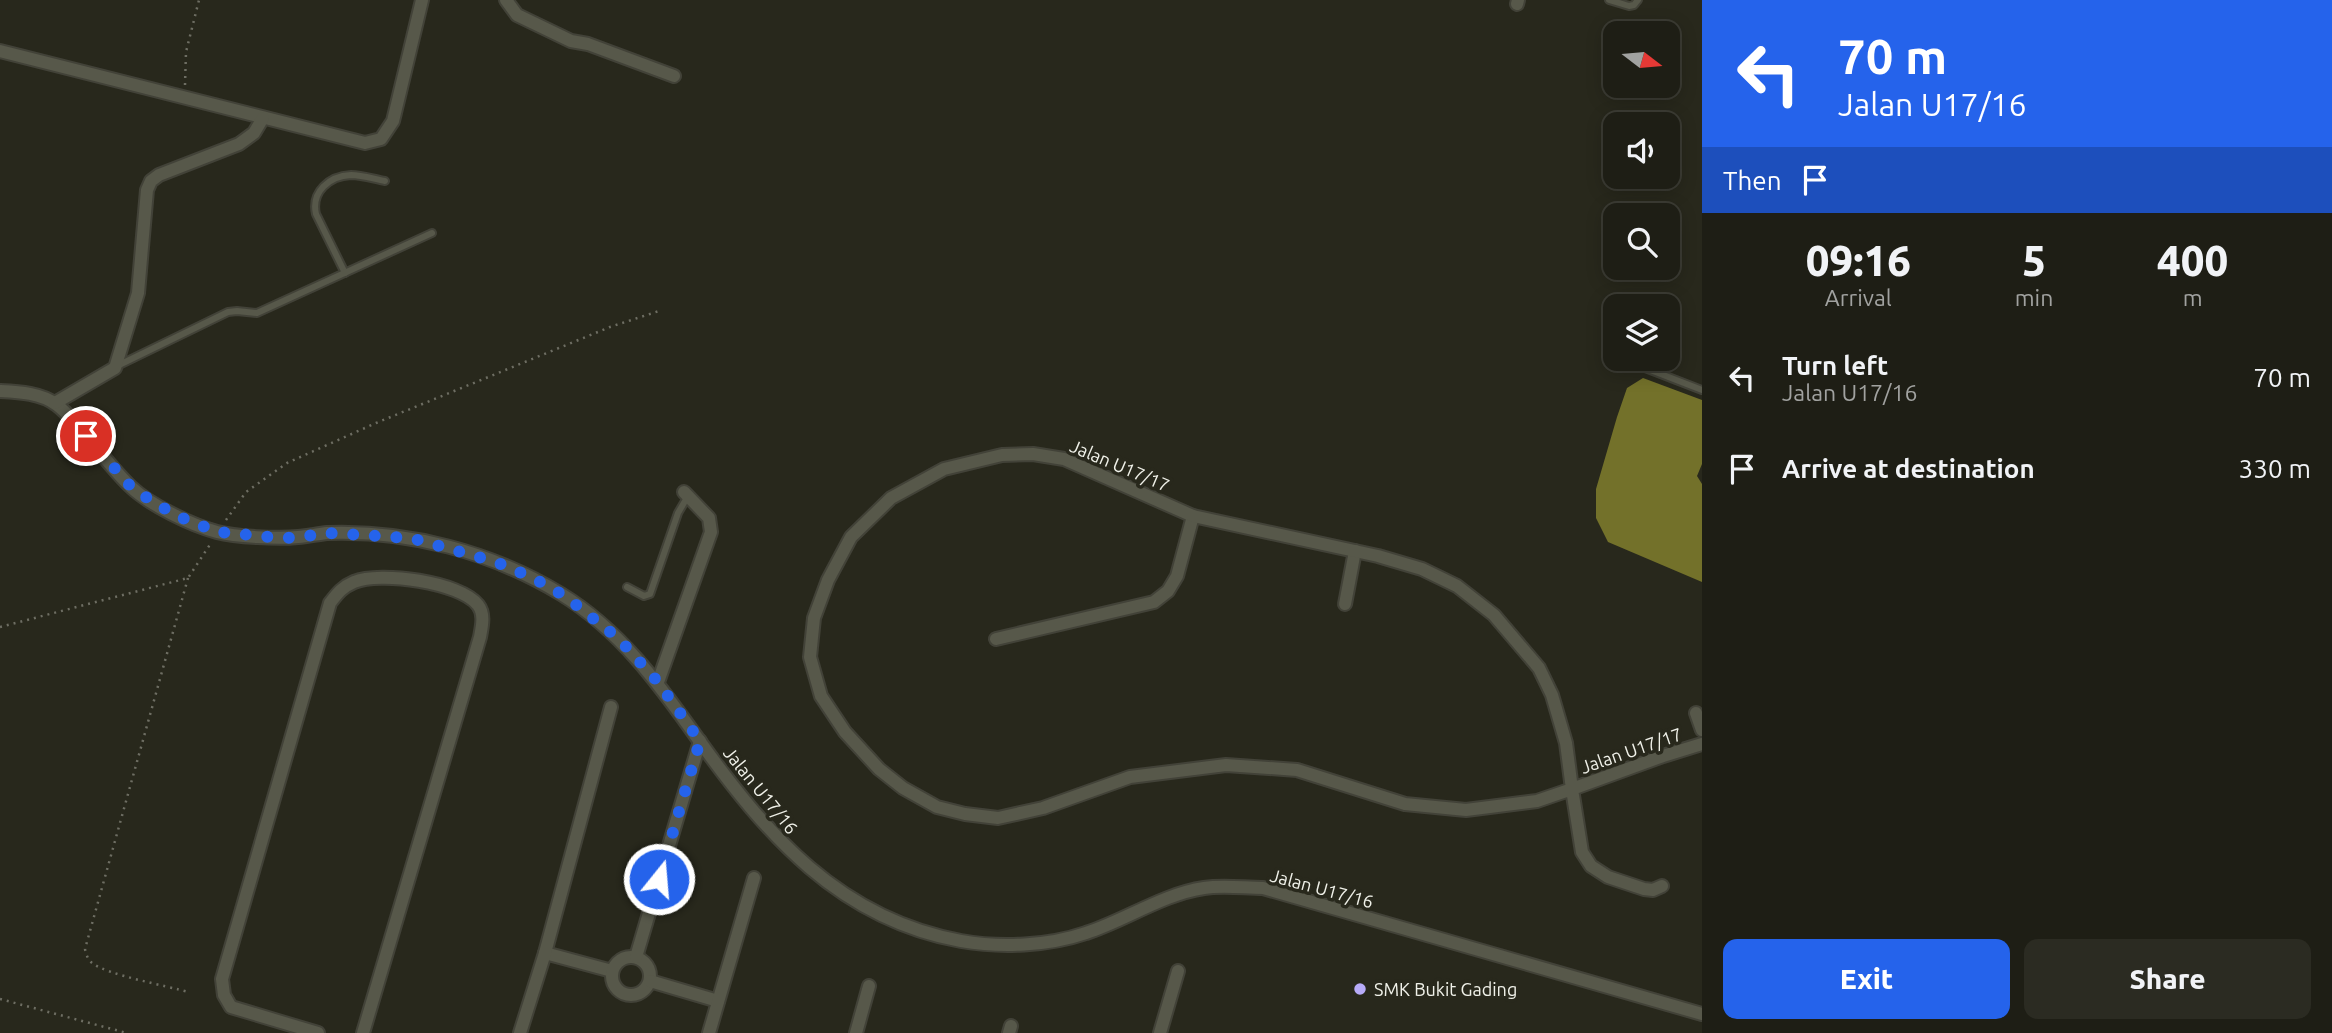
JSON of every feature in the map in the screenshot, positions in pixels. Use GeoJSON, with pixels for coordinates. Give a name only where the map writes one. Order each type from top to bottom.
{"type":"FeatureCollection","features":[{"type":"Feature","properties":{"kind":"street"},"geometry":{"type":"LineString","coordinates":[[0,51],[365,143],[381,139],[393,121],[422,0]]}},
{"type":"Feature","properties":{"kind":"street"},"geometry":{"type":"LineString","coordinates":[[506,0],[517,15],[572,41],[674,76]]}},
{"type":"Feature","properties":{"kind":"street"},"geometry":{"type":"LineString","coordinates":[[0,391],[32,394],[55,403],[115,368],[138,293],[147,190],[151,181],[159,175],[239,144],[254,133],[263,118]]}},
{"type":"Feature","properties":{"kind":"street","name":"Jalan U17/16"},"geometry":{"type":"LineString","coordinates":[[55,403],[133,489],[175,515],[218,532],[295,538],[326,533],[411,538],[496,562],[565,596],[619,639],[658,682],[755,814],[783,845],[820,877],[860,904],[908,926],[961,941],[1014,945],[1086,933],[1146,906],[1204,888],[1263,888],[1702,1014]]}},
{"type":"Feature","properties":{"kind":"street","name":"Jalan U17/17"},"geometry":{"type":"LineString","coordinates":[[1572,789],[1566,743],[1552,695],[1539,668],[1494,615],[1457,586],[1422,569],[1355,551],[1193,516],[1064,459],[1033,454],[1002,455],[944,469],[891,498],[851,537],[828,580],[814,618],[810,657],[821,696],[845,732],[879,769],[903,788],[937,807],[965,814],[998,818],[1043,808],[1130,777],[1226,765],[1297,770],[1405,804],[1466,810],[1537,801],[1572,789],[1663,755],[1702,744]]}},
{"type":"Feature","properties":{"kind":"street"},"geometry":{"type":"LineString","coordinates":[[658,682],[711,532],[709,518],[686,494]]}},
{"type":"Feature","properties":{"kind":"street"},"geometry":{"type":"LineString","coordinates":[[996,639],[1154,602],[1168,591],[1177,576],[1193,516]]}},
{"type":"Feature","properties":{"kind":"street"},"geometry":{"type":"LineString","coordinates":[[1345,604],[1355,551]]}},
{"type":"Feature","properties":{"kind":"street"},"geometry":{"type":"LineString","coordinates":[[318,1033],[231,1007],[224,995],[222,979],[330,603],[340,590],[355,581],[373,578],[417,580],[465,595],[479,606],[483,620],[477,650],[363,1033]]}},
{"type":"Feature","properties":{"kind":"street"},"geometry":{"type":"LineString","coordinates":[[520,1033],[545,953],[611,706]]}},
{"type":"Feature","properties":{"kind":"street"},"geometry":{"type":"LineString","coordinates":[[1696,713],[1702,730]]}},
{"type":"Feature","properties":{"kind":"street"},"geometry":{"type":"LineString","coordinates":[[636,957],[700,741]]}},
{"type":"Feature","properties":{"kind":"street"},"geometry":{"type":"LineString","coordinates":[[1572,789],[1582,852],[1591,866],[1608,877],[1644,888],[1653,890],[1662,886]]}},
{"type":"Feature","properties":{"kind":"street"},"geometry":{"type":"LineString","coordinates":[[709,1033],[754,878]]}},
{"type":"Feature","properties":{"kind":"street"},"geometry":{"type":"LineString","coordinates":[[545,953],[612,971]]}},
{"type":"Feature","properties":{"kind":"street"},"geometry":{"type":"LineString","coordinates":[[636,957],[646,964],[650,981],[647,988],[636,995],[623,994],[613,985],[612,971],[624,958],[636,957]]}},
{"type":"Feature","properties":{"kind":"street"},"geometry":{"type":"LineString","coordinates":[[1160,1033],[1178,971]]}},
{"type":"Feature","properties":{"kind":"street"},"geometry":{"type":"LineString","coordinates":[[650,981],[718,1001]]}},
{"type":"Feature","properties":{"kind":"street"},"geometry":{"type":"LineString","coordinates":[[856,1033],[869,986]]}},
{"type":"Feature","properties":{"kind":"lane"},"geometry":{"type":"LineString","coordinates":[[1609,0],[1629,6],[1638,0]]}},
{"type":"Feature","properties":{"kind":"lane"},"geometry":{"type":"LineString","coordinates":[[345,273],[316,214],[316,195],[322,187],[341,177],[353,175],[385,181]]}},
{"type":"Feature","properties":{"kind":"lane"},"geometry":{"type":"LineString","coordinates":[[115,368],[228,312],[257,313],[432,233]]}},
{"type":"Feature","properties":{"kind":"lane"},"geometry":{"type":"LineString","coordinates":[[1653,371],[1702,390]]}},
{"type":"Feature","properties":{"kind":"lane"},"geometry":{"type":"LineString","coordinates":[[627,587],[644,596],[650,594],[686,494]]}},
{"type":"Feature","properties":{"kind":"path"},"geometry":{"type":"LineString","coordinates":[[185,99],[186,52],[199,0]]}},
{"type":"Feature","properties":{"kind":"path"},"geometry":{"type":"LineString","coordinates":[[188,992],[92,964],[85,949],[188,578],[218,532],[246,492],[287,463],[376,423],[610,327],[659,311]]}},
{"type":"Feature","properties":{"kind":"path"},"geometry":{"type":"LineString","coordinates":[[0,628],[188,578]]}},
{"type":"Feature","properties":{"kind":"path"},"geometry":{"type":"LineString","coordinates":[[0,999],[127,1033]]}},
{"type":"Feature","properties":{"kind":"shaded area"},"geometry":{"type":"Polygon","coordinates":[[[1643,378],[1702,400],[1702,464],[1697,476],[1702,484],[1702,582],[1608,542],[1596,518],[1596,489],[1617,417],[1627,388],[1643,378]]]}},
{"type":"Feature","properties":{"kind":"place","name":"SMK Bukit Gading"},"geometry":{"type":"Point","coordinates":[1360,989]}},
{"type":"Feature","properties":{"kind":"route"},"geometry":{"type":"LineString","coordinates":[[86,436],[133,489],[175,515],[218,532],[295,538],[326,533],[411,538],[496,562],[565,596],[619,639],[658,682],[700,741],[659,879]]}}]}
